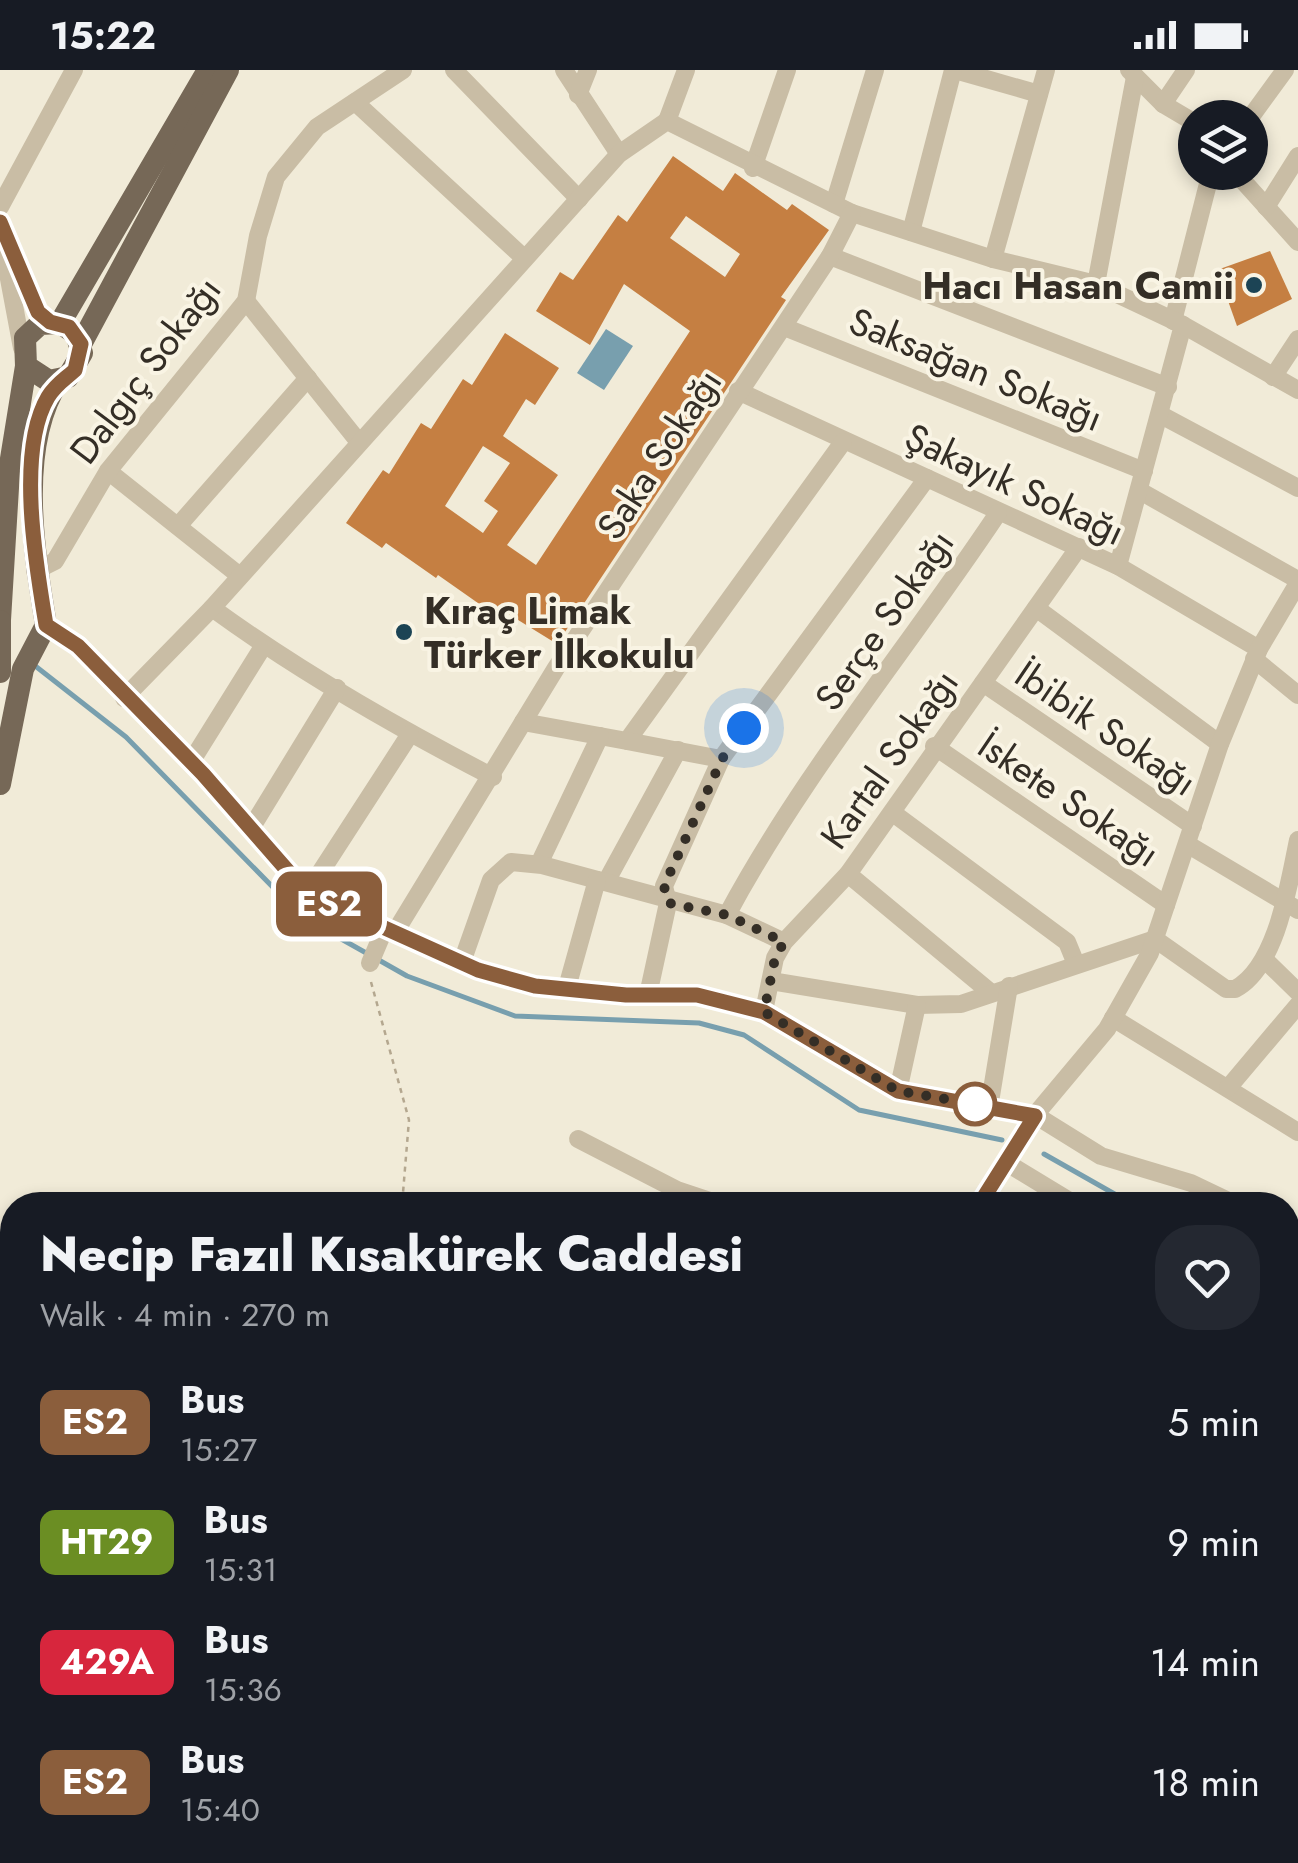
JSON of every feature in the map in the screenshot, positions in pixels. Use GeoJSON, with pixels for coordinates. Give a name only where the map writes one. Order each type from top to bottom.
{"type":"FeatureCollection","features":[{"type":"Feature","properties":{"kind":"main road"},"geometry":{"type":"LineString","coordinates":[[0,672],[9,471],[24,357],[32,330],[55,322],[208,70]]}},
{"type":"Feature","properties":{"kind":"main road"},"geometry":{"type":"LineString","coordinates":[[0,784],[23,669],[40,627],[35,571],[34,452],[45,401],[59,380],[75,370],[81,344],[228,70]]}},
{"type":"Feature","properties":{"kind":"main road"},"geometry":{"type":"LineString","coordinates":[[55,322],[76,334],[81,344]]}},
{"type":"Feature","properties":{"kind":"main road"},"geometry":{"type":"LineString","coordinates":[[24,357],[40,378],[59,380]]}},
{"type":"Feature","properties":{"kind":"main road"},"geometry":{"type":"LineString","coordinates":[[2,622],[23,601],[40,627]]}},
{"type":"Feature","properties":{"kind":"main road"},"geometry":{"type":"LineString","coordinates":[[2,622],[19,647],[40,627]]}},
{"type":"Feature","properties":{"kind":"street"},"geometry":{"type":"LineString","coordinates":[[0,207],[74,70]]}},
{"type":"Feature","properties":{"kind":"street","name":"Dalgıç Sokağı"},"geometry":{"type":"LineString","coordinates":[[35,571],[55,561],[108,471],[246,301],[258,236],[276,178],[317,127],[401,70]]}},
{"type":"Feature","properties":{"kind":"street"},"geometry":{"type":"LineString","coordinates":[[454,70],[579,199]]}},
{"type":"Feature","properties":{"kind":"street"},"geometry":{"type":"LineString","coordinates":[[564,70],[620,154]]}},
{"type":"Feature","properties":{"kind":"street"},"geometry":{"type":"LineString","coordinates":[[578,94],[588,70]]}},
{"type":"Feature","properties":{"kind":"street"},"geometry":{"type":"LineString","coordinates":[[124,698],[212,608],[358,440],[620,154],[666,122],[686,70]]}},
{"type":"Feature","properties":{"kind":"street"},"geometry":{"type":"LineString","coordinates":[[754,168],[787,70]]}},
{"type":"Feature","properties":{"kind":"street"},"geometry":{"type":"LineString","coordinates":[[834,204],[875,70]]}},
{"type":"Feature","properties":{"kind":"street"},"geometry":{"type":"LineString","coordinates":[[910,232],[954,70],[1039,94]]}},
{"type":"Feature","properties":{"kind":"street"},"geometry":{"type":"LineString","coordinates":[[992,259],[1046,70]]}},
{"type":"Feature","properties":{"kind":"street"},"geometry":{"type":"LineString","coordinates":[[1163,104],[1186,70]]}},
{"type":"Feature","properties":{"kind":"street"},"geometry":{"type":"LineString","coordinates":[[1263,100],[1284,70]]}},
{"type":"Feature","properties":{"kind":"street"},"geometry":{"type":"LineString","coordinates":[[1132,73],[1163,104],[1178,113]]}},
{"type":"Feature","properties":{"kind":"street"},"geometry":{"type":"LineString","coordinates":[[1096,284],[1132,73]]}},
{"type":"Feature","properties":{"kind":"street"},"geometry":{"type":"LineString","coordinates":[[354,102],[524,258]]}},
{"type":"Feature","properties":{"kind":"street"},"geometry":{"type":"LineString","coordinates":[[666,122],[852,213],[992,259],[1096,284],[1178,323],[1298,390]]}},
{"type":"Feature","properties":{"kind":"street"},"geometry":{"type":"LineString","coordinates":[[1266,206],[1298,156]]}},
{"type":"Feature","properties":{"kind":"street"},"geometry":{"type":"LineString","coordinates":[[1118,566],[1168,387],[1207,190]]}},
{"type":"Feature","properties":{"kind":"street"},"geometry":{"type":"LineString","coordinates":[[1251,190],[1298,242]]}},
{"type":"Feature","properties":{"kind":"street","name":"Saka Sokağı"},"geometry":{"type":"LineString","coordinates":[[370,963],[738,391],[830,256],[852,213]]}},
{"type":"Feature","properties":{"kind":"street"},"geometry":{"type":"LineString","coordinates":[[0,222],[38,312],[55,322]]}},
{"type":"Feature","properties":{"kind":"street"},"geometry":{"type":"LineString","coordinates":[[0,231],[24,357]]}},
{"type":"Feature","properties":{"kind":"street"},"geometry":{"type":"LineString","coordinates":[[830,256],[1168,387]]}},
{"type":"Feature","properties":{"kind":"street"},"geometry":{"type":"LineString","coordinates":[[246,301],[358,440]]}},
{"type":"Feature","properties":{"kind":"street","name":"Saksağan Sokağı"},"geometry":{"type":"LineString","coordinates":[[784,327],[1144,471]]}},
{"type":"Feature","properties":{"kind":"street"},"geometry":{"type":"LineString","coordinates":[[1274,377],[1298,339]]}},
{"type":"Feature","properties":{"kind":"street"},"geometry":{"type":"LineString","coordinates":[[178,526],[308,378]]}},
{"type":"Feature","properties":{"kind":"street","name":"Şakayık Sokağı"},"geometry":{"type":"LineString","coordinates":[[738,391],[1118,566],[1256,654],[1298,695]]}},
{"type":"Feature","properties":{"kind":"street"},"geometry":{"type":"LineString","coordinates":[[1161,415],[1298,488]]}},
{"type":"Feature","properties":{"kind":"street"},"geometry":{"type":"LineString","coordinates":[[628,741],[843,442]]}},
{"type":"Feature","properties":{"kind":"street"},"geometry":{"type":"LineString","coordinates":[[108,471],[240,576]]}},
{"type":"Feature","properties":{"kind":"street"},"geometry":{"type":"LineString","coordinates":[[648,995],[668,903],[664,886],[722,759],[927,478]]}},
{"type":"Feature","properties":{"kind":"street"},"geometry":{"type":"LineString","coordinates":[[988,1192],[1035,1116],[1114,1018],[1155,939],[1220,744],[1256,654],[1292,609],[1298,581],[1140,490]]}},
{"type":"Feature","properties":{"kind":"street","name":"Serçe Sokağı"},"geometry":{"type":"LineString","coordinates":[[727,915],[769,837],[921,629],[998,513]]}},
{"type":"Feature","properties":{"kind":"street","name":"Kartal Sokağı"},"geometry":{"type":"LineString","coordinates":[[764,1012],[784,942],[848,874],[893,813],[934,746],[1079,547]]}},
{"type":"Feature","properties":{"kind":"street"},"geometry":{"type":"LineString","coordinates":[[212,608],[264,646],[410,734],[493,777]]}},
{"type":"Feature","properties":{"kind":"street"},"geometry":{"type":"LineString","coordinates":[[1036,608],[1220,744]]}},
{"type":"Feature","properties":{"kind":"street"},"geometry":{"type":"LineString","coordinates":[[40,627],[78,646],[124,698],[192,762],[307,893],[385,936],[535,986],[697,995],[764,1012],[898,1091],[1035,1116],[1101,1156],[1209,1192]]}},
{"type":"Feature","properties":{"kind":"street"},"geometry":{"type":"LineString","coordinates":[[192,762],[264,646]]}},
{"type":"Feature","properties":{"kind":"street","name":"İbibik Sokağı"},"geometry":{"type":"LineString","coordinates":[[983,683],[1292,906]]}},
{"type":"Feature","properties":{"kind":"street"},"geometry":{"type":"LineString","coordinates":[[250,830],[337,688]]}},
{"type":"Feature","properties":{"kind":"street"},"geometry":{"type":"LineString","coordinates":[[523,722],[722,759]]}},
{"type":"Feature","properties":{"kind":"street"},"geometry":{"type":"LineString","coordinates":[[307,893],[410,734]]}},
{"type":"Feature","properties":{"kind":"street"},"geometry":{"type":"LineString","coordinates":[[539,864],[600,736]]}},
{"type":"Feature","properties":{"kind":"street","name":"İskete Sokağı"},"geometry":{"type":"LineString","coordinates":[[934,746],[1166,905]]}},
{"type":"Feature","properties":{"kind":"street"},"geometry":{"type":"LineString","coordinates":[[566,990],[602,881],[678,750]]}},
{"type":"Feature","properties":{"kind":"street"},"geometry":{"type":"LineString","coordinates":[[893,813],[1067,942],[1076,964]]}},
{"type":"Feature","properties":{"kind":"street"},"geometry":{"type":"LineString","coordinates":[[1155,939],[1226,989],[1245,984],[1264,959],[1292,906],[1298,840]]}},
{"type":"Feature","properties":{"kind":"street"},"geometry":{"type":"LineString","coordinates":[[462,962],[491,880],[511,862],[539,864],[668,903],[727,915],[784,942]]}},
{"type":"Feature","properties":{"kind":"street"},"geometry":{"type":"LineString","coordinates":[[848,874],[990,992]]}},
{"type":"Feature","properties":{"kind":"street"},"geometry":{"type":"LineString","coordinates":[[770,981],[917,1005],[961,1004],[1155,939]]}},
{"type":"Feature","properties":{"kind":"street"},"geometry":{"type":"LineString","coordinates":[[1264,959],[1298,992]]}},
{"type":"Feature","properties":{"kind":"street"},"geometry":{"type":"LineString","coordinates":[[989,1108],[1009,986]]}},
{"type":"Feature","properties":{"kind":"street"},"geometry":{"type":"LineString","coordinates":[[898,1091],[917,1005]]}},
{"type":"Feature","properties":{"kind":"street"},"geometry":{"type":"LineString","coordinates":[[1228,1088],[1298,1005]]}},
{"type":"Feature","properties":{"kind":"street"},"geometry":{"type":"LineString","coordinates":[[1114,1018],[1298,1132]]}},
{"type":"Feature","properties":{"kind":"street"},"geometry":{"type":"LineString","coordinates":[[578,1139],[683,1192]]}},
{"type":"Feature","properties":{"kind":"street"},"geometry":{"type":"LineString","coordinates":[[1007,1163],[1055,1192]]}},
{"type":"Feature","properties":{"kind":"path"},"geometry":{"type":"LineString","coordinates":[[370,963],[368,975],[409,1120],[403,1192]]}},
{"type":"Feature","properties":{"kind":"water"},"geometry":{"type":"Polygon","coordinates":[[[606,329],[633,346],[604,390],[577,373],[606,329]]]}},
{"type":"Feature","properties":{"kind":"building"},"geometry":{"type":"Polygon","coordinates":[[[673,156],[723,191],[735,173],[787,210],[792,204],[829,230],[781,297],[786,300],[557,644],[489,602],[485,608],[386,543],[382,548],[346,523],[383,470],[389,474],[421,423],[431,429],[463,379],[472,385],[505,333],[559,368],[535,405],[526,399],[503,436],[558,475],[507,545],[536,565],[690,331],[624,284],[590,345],[536,311],[560,272],[573,280],[618,215],[627,222],[673,156]],[[686,216],[670,238],[725,277],[740,254],[686,216]],[[483,446],[445,506],[483,533],[498,511],[484,501],[510,463],[483,446]]]}},
{"type":"Feature","properties":{"kind":"building","name":"Hacı Hasan Camii"},"geometry":{"type":"Polygon","coordinates":[[[1270,251],[1292,299],[1237,326],[1217,270],[1270,251]]]}},
{"type":"Feature","properties":{"kind":"waterway"},"geometry":{"type":"LineString","coordinates":[[34,665],[126,737],[302,917],[368,954]]}},
{"type":"Feature","properties":{"kind":"waterway"},"geometry":{"type":"LineString","coordinates":[[377,959],[407,976],[515,1016],[699,1023],[744,1035],[859,1110],[1002,1140]]}},
{"type":"Feature","properties":{"kind":"waterway"},"geometry":{"type":"LineString","coordinates":[[1044,1154],[1111,1192]]}},
{"type":"Feature","properties":{"kind":"bus line","name":"ES2"},"geometry":{"type":"LineString","coordinates":[[0,222],[38,312],[50,322],[69,327],[81,344],[80,362],[75,370],[59,380],[45,401],[34,452],[36,579],[46,625],[78,646],[124,698],[203,774],[307,893],[478,970],[535,986],[626,995],[697,995],[764,1012],[898,1091],[1035,1116],[989,1192]]}},
{"type":"Feature","properties":{"kind":"place","name":"Hacı Hasan Camii"},"geometry":{"type":"Point","coordinates":[1254,285]}},
{"type":"Feature","properties":{"kind":"place","name":"Kıraç Limak Türker İlkokulu"},"geometry":{"type":"Point","coordinates":[404,632]}},
{"type":"Feature","properties":{"kind":"route"},"geometry":{"type":"LineString","coordinates":[[744,728],[722,759],[664,886],[668,903],[727,915],[784,942],[775,958],[764,1012],[898,1091],[975,1104]]}}]}
